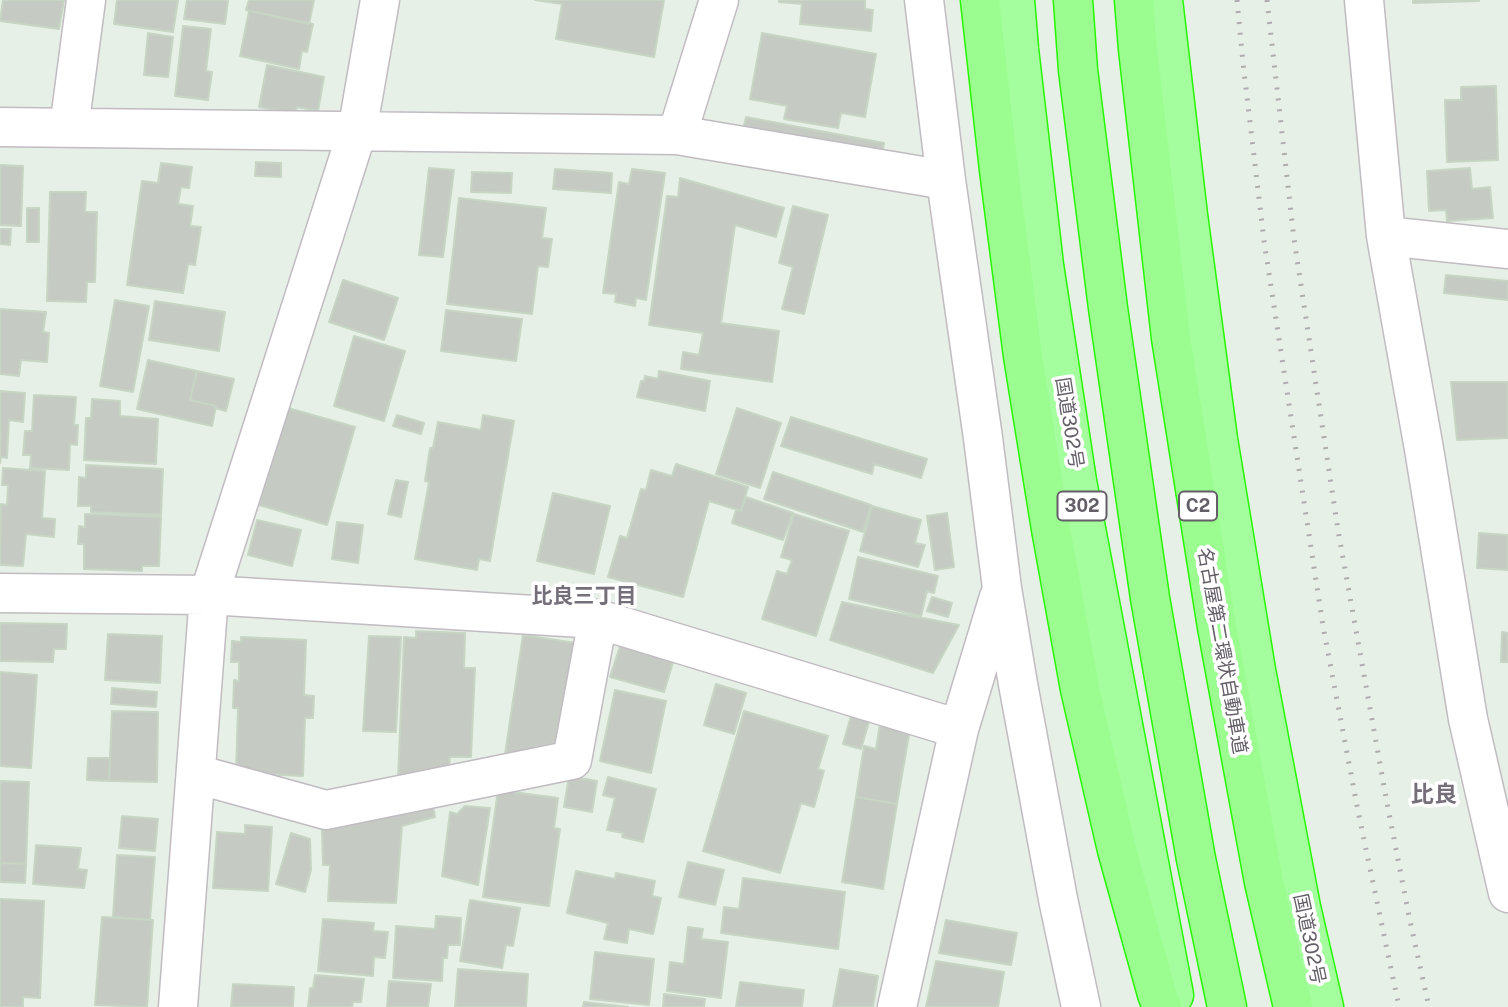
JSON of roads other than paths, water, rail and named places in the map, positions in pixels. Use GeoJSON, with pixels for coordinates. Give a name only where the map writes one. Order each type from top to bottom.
{"type":"FeatureCollection","features":[{"type":"Feature","properties":{"kind":"highway"},"geometry":{"type":"LineString","coordinates":[[980,0],[1023,356],[1051,529],[1080,689],[1114,836],[1162,1007]]}},
{"type":"Feature","properties":{"kind":"highway","name":"国道302号"},"geometry":{"type":"LineString","coordinates":[[1015,0],[1044,265],[1077,481],[1176,1007]]}},
{"type":"Feature","properties":{"kind":"highway"},"geometry":{"type":"LineString","coordinates":[[1073,0],[1078,70],[1108,308],[1150,598],[1196,859],[1227,1007]]}},
{"type":"Feature","properties":{"kind":"highway","name":"名古屋第二環状自動車道"},"geometry":{"type":"LineString","coordinates":[[1134,0],[1171,338],[1216,627],[1264,882],[1293,1007]]}},
{"type":"Feature","properties":{"kind":"highway","name":"国道302号"},"geometry":{"type":"LineString","coordinates":[[1163,0],[1218,439],[1258,683],[1301,907],[1324,1007]]}},
{"type":"Feature","properties":{"kind":"street"},"geometry":{"type":"LineString","coordinates":[[69,128],[86,0]]}},
{"type":"Feature","properties":{"kind":"street"},"geometry":{"type":"LineString","coordinates":[[178,1007],[209,595],[357,132],[380,0]]}},
{"type":"Feature","properties":{"kind":"street"},"geometry":{"type":"LineString","coordinates":[[677,135],[719,0]]}},
{"type":"Feature","properties":{"kind":"street"},"geometry":{"type":"LineString","coordinates":[[923,0],[1017,684],[1081,1007]]}},
{"type":"Feature","properties":{"kind":"street"},"geometry":{"type":"LineString","coordinates":[[1364,0],[1386,236],[1468,719],[1508,893]]}},
{"type":"Feature","properties":{"kind":"street"},"geometry":{"type":"LineString","coordinates":[[0,127],[677,135],[946,180]]}},
{"type":"Feature","properties":{"kind":"street"},"geometry":{"type":"LineString","coordinates":[[1386,236],[1508,249]]}},
{"type":"Feature","properties":{"kind":"street"},"geometry":{"type":"LineString","coordinates":[[897,1007],[959,729],[1002,588]]}},
{"type":"Feature","properties":{"kind":"street"},"geometry":{"type":"LineString","coordinates":[[0,593],[209,595],[598,619],[959,729]]}},
{"type":"Feature","properties":{"kind":"street"},"geometry":{"type":"LineString","coordinates":[[196,774],[326,810],[572,760],[598,619]]}},
{"type":"Feature","properties":{"kind":"railway"},"geometry":{"type":"LineString","coordinates":[[1237,0],[1264,241],[1323,626],[1399,1007]]}},
{"type":"Feature","properties":{"kind":"railway"},"geometry":{"type":"LineString","coordinates":[[1267,0],[1294,239],[1338,530],[1387,803],[1429,1007]]}},
{"type":"Feature","properties":{"kind":"district","name":"比良三丁目"},"geometry":{"type":"Point","coordinates":[584,597]}},
{"type":"Feature","properties":{"kind":"district","name":"比良"},"geometry":{"type":"Point","coordinates":[1434,795]}}]}
